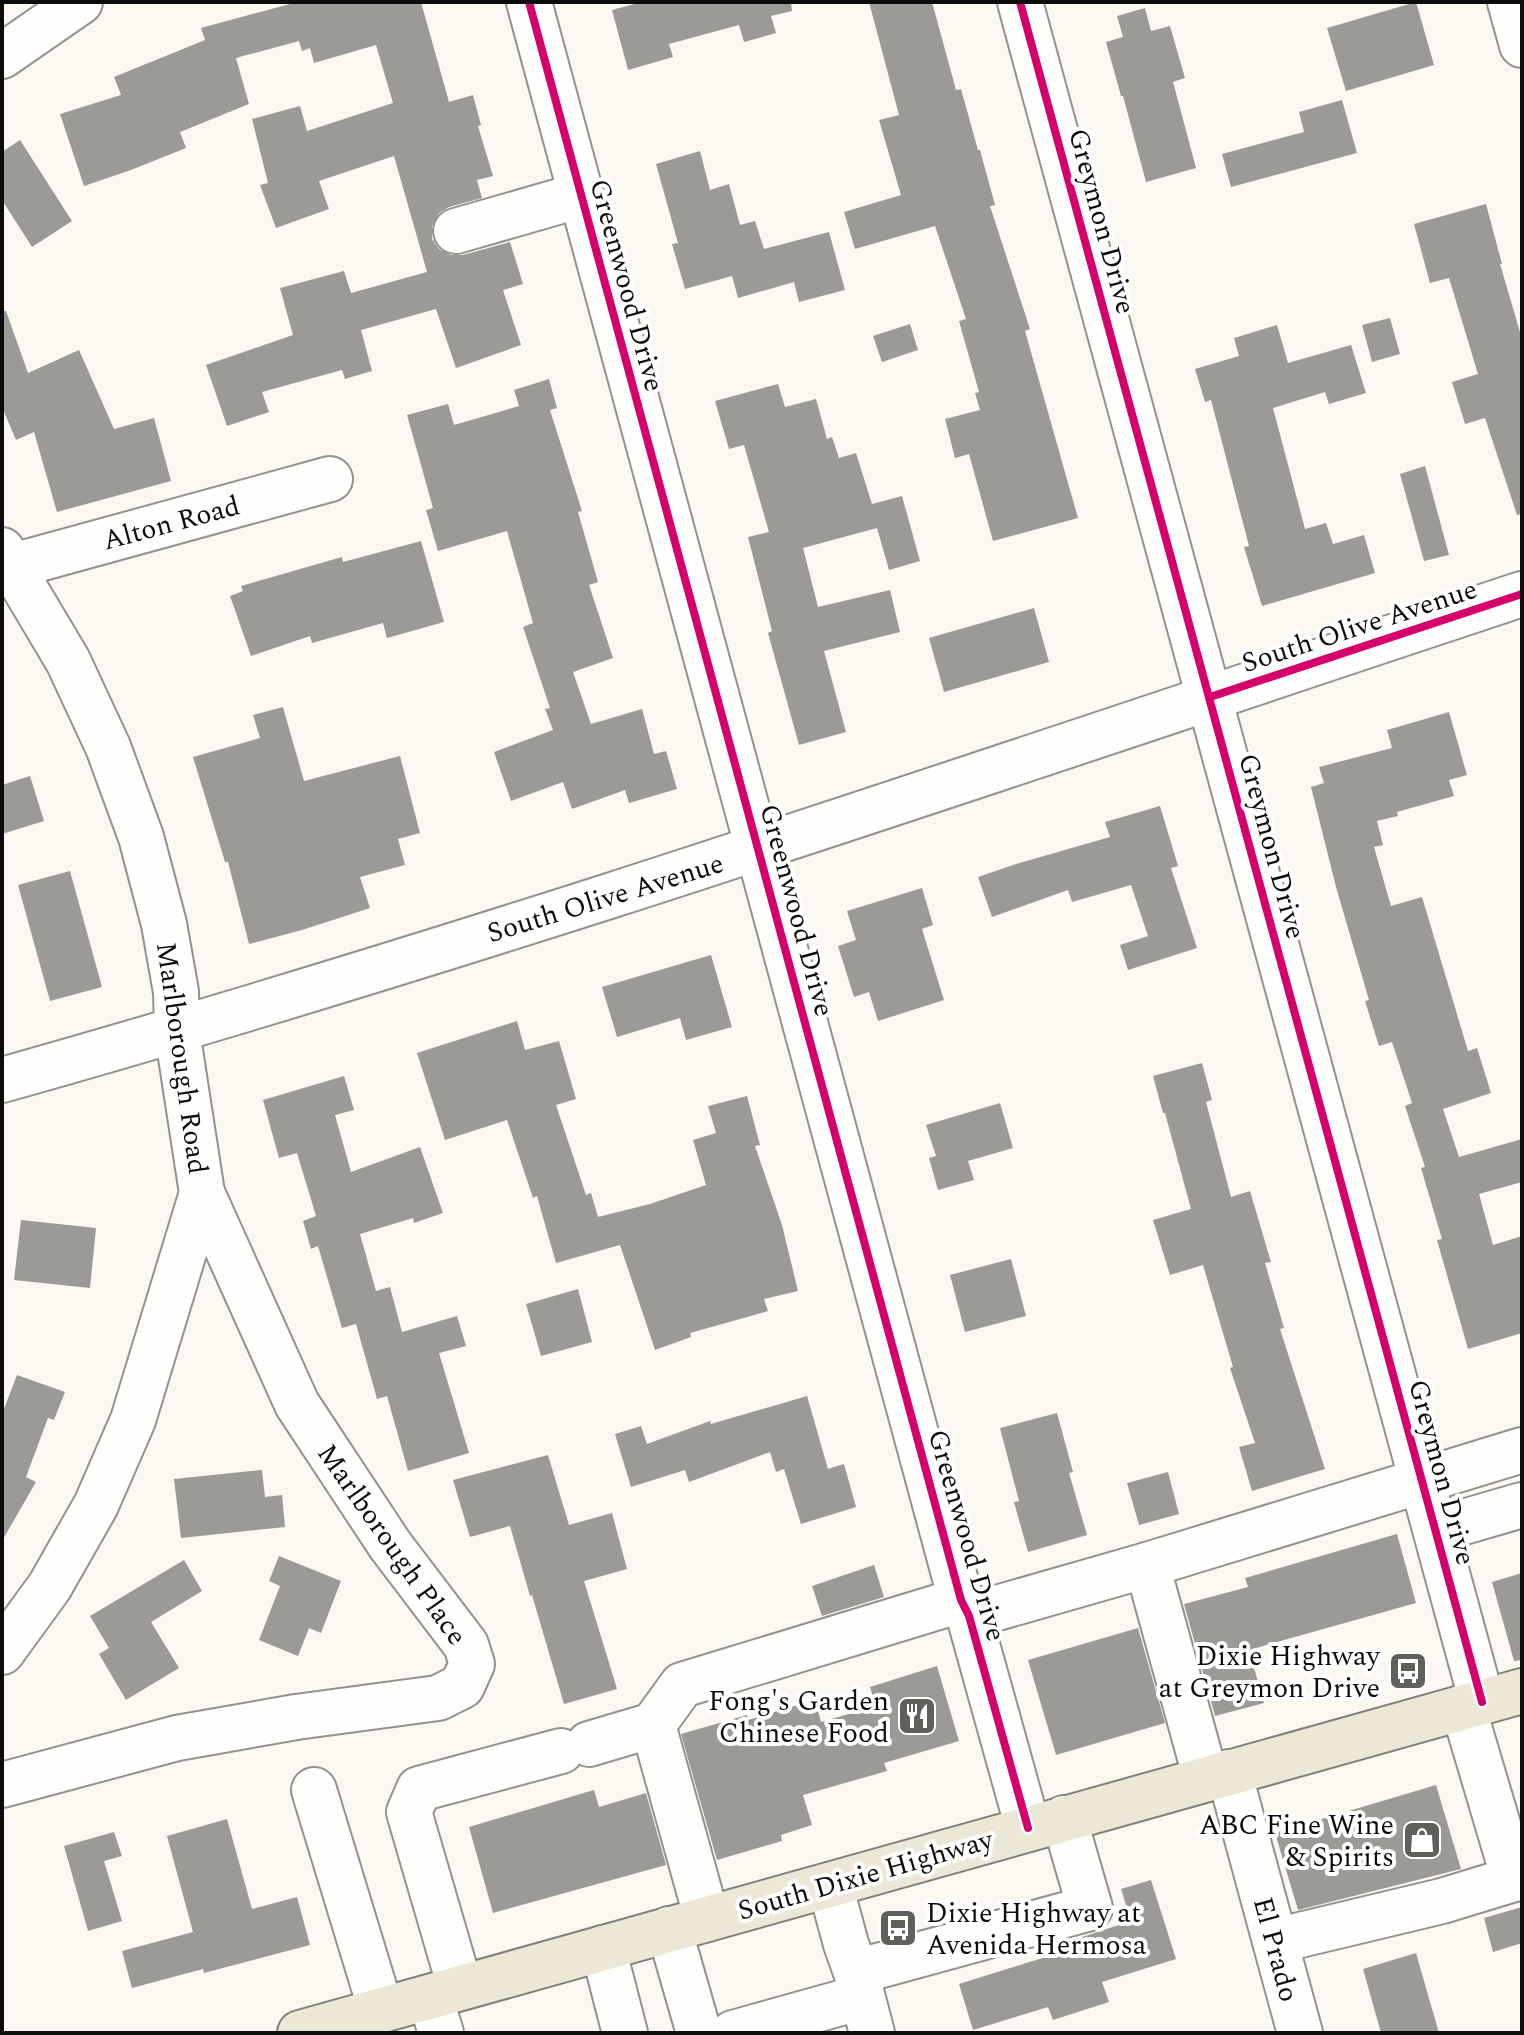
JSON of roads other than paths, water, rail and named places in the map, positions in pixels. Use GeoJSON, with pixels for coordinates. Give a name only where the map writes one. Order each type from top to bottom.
{"type":"FeatureCollection","features":[{"type":"Feature","properties":{"kind":"main road","name":"South Dixie Highway"},"geometry":{"type":"LineString","coordinates":[[300,2033],[381,2010],[444,2006],[603,1948],[1489,1700]]}},
{"type":"Feature","properties":{"kind":"street"},"geometry":{"type":"LineString","coordinates":[[15,32],[80,2]]}},
{"type":"Feature","properties":{"kind":"street","name":"Greenwood Drive"},"geometry":{"type":"LineString","coordinates":[[529,2],[965,1608],[1046,1823],[1090,1908],[863,2001]]}},
{"type":"Feature","properties":{"kind":"street","name":"Greymon Drive"},"geometry":{"type":"LineString","coordinates":[[1020,2],[1436,1530],[1489,1700],[1518,1878]]}},
{"type":"Feature","properties":{"kind":"street"},"geometry":{"type":"LineString","coordinates":[[1510,2],[1522,45]]}},
{"type":"Feature","properties":{"kind":"street"},"geometry":{"type":"LineString","coordinates":[[456,231],[581,195]]}},
{"type":"Feature","properties":{"kind":"street","name":"Alton Road"},"geometry":{"type":"LineString","coordinates":[[7,558],[330,479]]}},
{"type":"Feature","properties":{"kind":"street","name":"Marlborough Road"},"geometry":{"type":"LineString","coordinates":[[2,1652],[50,1586],[88,1519],[133,1420],[202,1193],[177,1031],[176,992],[169,951],[141,837],[108,747],[68,661],[7,558]]}},
{"type":"Feature","properties":{"kind":"street","name":"South Olive Avenue"},"geometry":{"type":"LineString","coordinates":[[2,1080],[177,1031],[758,849],[1522,594]]}},
{"type":"Feature","properties":{"kind":"street","name":"Marlborough Place"},"geometry":{"type":"LineString","coordinates":[[2,1785],[177,1738],[296,1717],[438,1698],[462,1686],[472,1664],[466,1645],[390,1545],[297,1404],[202,1193]]}},
{"type":"Feature","properties":{"kind":"street"},"geometry":{"type":"LineString","coordinates":[[444,2006],[409,1812],[419,1789],[653,1725],[682,1685],[965,1608],[1147,1565],[1522,1450]]}},
{"type":"Feature","properties":{"kind":"street"},"geometry":{"type":"LineString","coordinates":[[1436,1530],[1522,1505]]}},
{"type":"Feature","properties":{"kind":"street","name":"El Prado"},"geometry":{"type":"LineString","coordinates":[[1147,1565],[1275,1941],[1300,2033]]}},
{"type":"Feature","properties":{"kind":"street"},"geometry":{"type":"LineString","coordinates":[[653,1725],[688,1924],[699,2033]]}},
{"type":"Feature","properties":{"kind":"street"},"geometry":{"type":"LineString","coordinates":[[314,1790],[381,2010]]}},
{"type":"Feature","properties":{"kind":"street"},"geometry":{"type":"LineString","coordinates":[[1275,1941],[1442,1901],[1518,1878]]}},
{"type":"Feature","properties":{"kind":"street"},"geometry":{"type":"LineString","coordinates":[[733,2033],[863,2001],[830,1885]]}},
{"type":"Feature","properties":{"kind":"street"},"geometry":{"type":"LineString","coordinates":[[603,1948],[625,2033]]}},
{"type":"Feature","properties":{"kind":"place","name":"Dixie Highway at Greymon Drive"},"geometry":{"type":"Point","coordinates":[1408,1671]}},
{"type":"Feature","properties":{"kind":"place","name":"Fong's Garden Chinese Food"},"geometry":{"type":"Point","coordinates":[917,1716]}},
{"type":"Feature","properties":{"kind":"place","name":"ABC Fine Wine & Spirits"},"geometry":{"type":"Point","coordinates":[1422,1840]}},
{"type":"Feature","properties":{"kind":"place","name":"Dixie Highway at Avenida Hermosa"},"geometry":{"type":"Point","coordinates":[898,1928]}}]}
